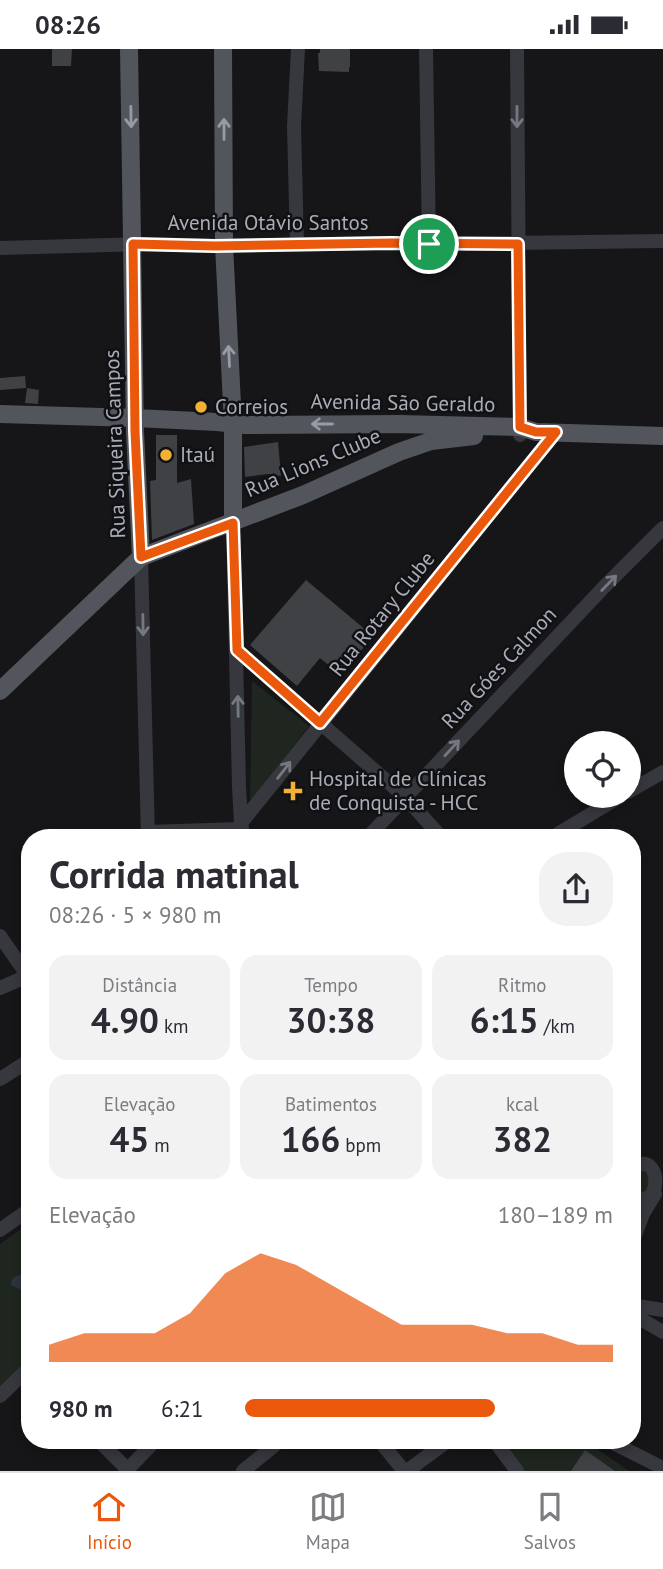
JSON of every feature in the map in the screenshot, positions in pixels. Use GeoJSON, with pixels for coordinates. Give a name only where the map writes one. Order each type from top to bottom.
{"type":"FeatureCollection","features":[{"type":"Feature","properties":{"kind":"main road","name":"Rua Siqueira Campos"},"geometry":{"type":"LineString","coordinates":[[129,49],[135,418],[141,557]]}},
{"type":"Feature","properties":{"kind":"main road"},"geometry":{"type":"LineString","coordinates":[[223,49],[224,245],[233,424],[233,523]]}},
{"type":"Feature","properties":{"kind":"main road","name":"Avenida São Geraldo"},"geometry":{"type":"LineString","coordinates":[[0,414],[233,424],[399,424],[663,436]]}},
{"type":"Feature","properties":{"kind":"main road"},"geometry":{"type":"LineString","coordinates":[[399,424],[388,437],[389,443],[399,452]]}},
{"type":"Feature","properties":{"kind":"main road","name":"Rua Lions Clube"},"geometry":{"type":"LineString","coordinates":[[141,557],[303,495],[399,452],[431,441],[465,435],[525,431]]}},
{"type":"Feature","properties":{"kind":"main road","name":"Avenida São Geraldo"},"geometry":{"type":"LineString","coordinates":[[636,435],[663,446]]}},
{"type":"Feature","properties":{"kind":"main road"},"geometry":{"type":"LineString","coordinates":[[0,691],[141,557]]}},
{"type":"Feature","properties":{"kind":"street"},"geometry":{"type":"LineString","coordinates":[[297,245],[294,126],[298,49]]}},
{"type":"Feature","properties":{"kind":"street"},"geometry":{"type":"LineString","coordinates":[[426,49],[429,244]]}},
{"type":"Feature","properties":{"kind":"street"},"geometry":{"type":"LineString","coordinates":[[517,49],[518,244],[525,431]]}},
{"type":"Feature","properties":{"kind":"street","name":"Avenida Otávio Santos"},"geometry":{"type":"LineString","coordinates":[[0,249],[133,244],[518,244],[663,241]]}},
{"type":"Feature","properties":{"kind":"street","name":"Rua Rotary Clube"},"geometry":{"type":"LineString","coordinates":[[243,829],[320,723],[556,432]]}},
{"type":"Feature","properties":{"kind":"street"},"geometry":{"type":"LineString","coordinates":[[233,523],[242,829]]}},
{"type":"Feature","properties":{"kind":"street","name":"Rua Góes Calmon"},"geometry":{"type":"LineString","coordinates":[[375,829],[663,528]]}},
{"type":"Feature","properties":{"kind":"street","name":"Rua Siqueira Campos"},"geometry":{"type":"LineString","coordinates":[[141,557],[148,829]]}},
{"type":"Feature","properties":{"kind":"street"},"geometry":{"type":"LineString","coordinates":[[237,650],[405,797],[434,829]]}},
{"type":"Feature","properties":{"kind":"street"},"geometry":{"type":"LineString","coordinates":[[641,785],[663,772]]}},
{"type":"Feature","properties":{"kind":"street"},"geometry":{"type":"LineString","coordinates":[[566,829],[601,808]]}},
{"type":"Feature","properties":{"kind":"street"},"geometry":{"type":"LineString","coordinates":[[0,936],[21,965]]}},
{"type":"Feature","properties":{"kind":"street"},"geometry":{"type":"LineString","coordinates":[[0,988],[21,979]]}},
{"type":"Feature","properties":{"kind":"street"},"geometry":{"type":"LineString","coordinates":[[0,1079],[21,1065]]}},
{"type":"Feature","properties":{"kind":"street"},"geometry":{"type":"LineString","coordinates":[[641,1164],[650,1165],[660,1177],[659,1188],[641,1219]]}},
{"type":"Feature","properties":{"kind":"street"},"geometry":{"type":"LineString","coordinates":[[641,1198],[646,1199],[659,1188]]}},
{"type":"Feature","properties":{"kind":"street"},"geometry":{"type":"LineString","coordinates":[[0,1230],[21,1215]]}},
{"type":"Feature","properties":{"kind":"street"},"geometry":{"type":"LineString","coordinates":[[641,1314],[662,1322]]}},
{"type":"Feature","properties":{"kind":"street"},"geometry":{"type":"LineString","coordinates":[[641,1314],[662,1322]]}},
{"type":"Feature","properties":{"kind":"street"},"geometry":{"type":"LineString","coordinates":[[0,1396],[21,1377]]}},
{"type":"Feature","properties":{"kind":"street"},"geometry":{"type":"LineString","coordinates":[[107,1449],[128,1470],[148,1449]]}},
{"type":"Feature","properties":{"kind":"street"},"geometry":{"type":"LineString","coordinates":[[243,1471],[270,1449]]}},
{"type":"Feature","properties":{"kind":"street"},"geometry":{"type":"LineString","coordinates":[[387,1449],[406,1471],[437,1449]]}},
{"type":"Feature","properties":{"kind":"street"},"geometry":{"type":"LineString","coordinates":[[501,1449],[517,1471]]}},
{"type":"Feature","properties":{"kind":"street"},"geometry":{"type":"LineString","coordinates":[[625,1449],[663,1468]]}},
{"type":"Feature","properties":{"kind":"shaded area"},"geometry":{"type":"Polygon","coordinates":[[[252,681],[309,726],[250,802],[252,681]]]}},
{"type":"Feature","properties":{"kind":"shaded area"},"geometry":{"type":"Polygon","coordinates":[[[642,1164],[659,1188],[641,1192],[642,1164]]]}},
{"type":"Feature","properties":{"kind":"shaded area"},"geometry":{"type":"Polygon","coordinates":[[[21,1229],[21,1367],[0,1387],[0,1244],[21,1229]]]}},
{"type":"Feature","properties":{"kind":"shaded area"},"geometry":{"type":"Polygon","coordinates":[[[21,1275],[21,1290],[11,1285],[14,1278],[21,1275]]]}},
{"type":"Feature","properties":{"kind":"shaded area"},"geometry":{"type":"Polygon","coordinates":[[[504,1449],[597,1449],[629,1471],[522,1471],[504,1449]]]}},
{"type":"Feature","properties":{"kind":"building"},"geometry":{"type":"Polygon","coordinates":[[[52,49],[72,49],[71,66],[52,66],[52,49]]]}},
{"type":"Feature","properties":{"kind":"building"},"geometry":{"type":"Polygon","coordinates":[[[320,49],[350,49],[349,72],[319,71],[320,49]]]}},
{"type":"Feature","properties":{"kind":"building"},"geometry":{"type":"Polygon","coordinates":[[[25,376],[26,388],[0,390],[0,378],[25,376]]]}},
{"type":"Feature","properties":{"kind":"building"},"geometry":{"type":"Polygon","coordinates":[[[27,388],[39,390],[38,404],[25,403],[27,388]]]}},
{"type":"Feature","properties":{"kind":"building"},"geometry":{"type":"Polygon","coordinates":[[[156,435],[177,435],[177,483],[191,479],[194,524],[152,540],[150,481],[156,480],[156,435]]]}},
{"type":"Feature","properties":{"kind":"building"},"geometry":{"type":"Polygon","coordinates":[[[278,442],[281,476],[268,474],[245,477],[244,447],[278,442]]]}},
{"type":"Feature","properties":{"kind":"building"},"geometry":{"type":"Polygon","coordinates":[[[306,580],[373,636],[341,675],[320,658],[297,686],[250,645],[306,580]]]}},
{"type":"Feature","properties":{"kind":"building"},"geometry":{"type":"Polygon","coordinates":[[[585,1450],[615,1471],[571,1471],[585,1450]]]}},
{"type":"Feature","properties":{"kind":"place","name":"Correios"},"geometry":{"type":"Point","coordinates":[201,407]}},
{"type":"Feature","properties":{"kind":"place","name":"Itaú"},"geometry":{"type":"Point","coordinates":[166,455]}},
{"type":"Feature","properties":{"kind":"place","name":"Hospital de Clínicas de Conquista - HCC"},"geometry":{"type":"Point","coordinates":[293,791]}},
{"type":"Feature","properties":{"kind":"route"},"geometry":{"type":"LineString","coordinates":[[133,244],[429,244],[518,244],[520,427],[536,432],[556,432],[320,723],[237,650],[233,523],[141,557],[135,431],[133,244]]}}]}
